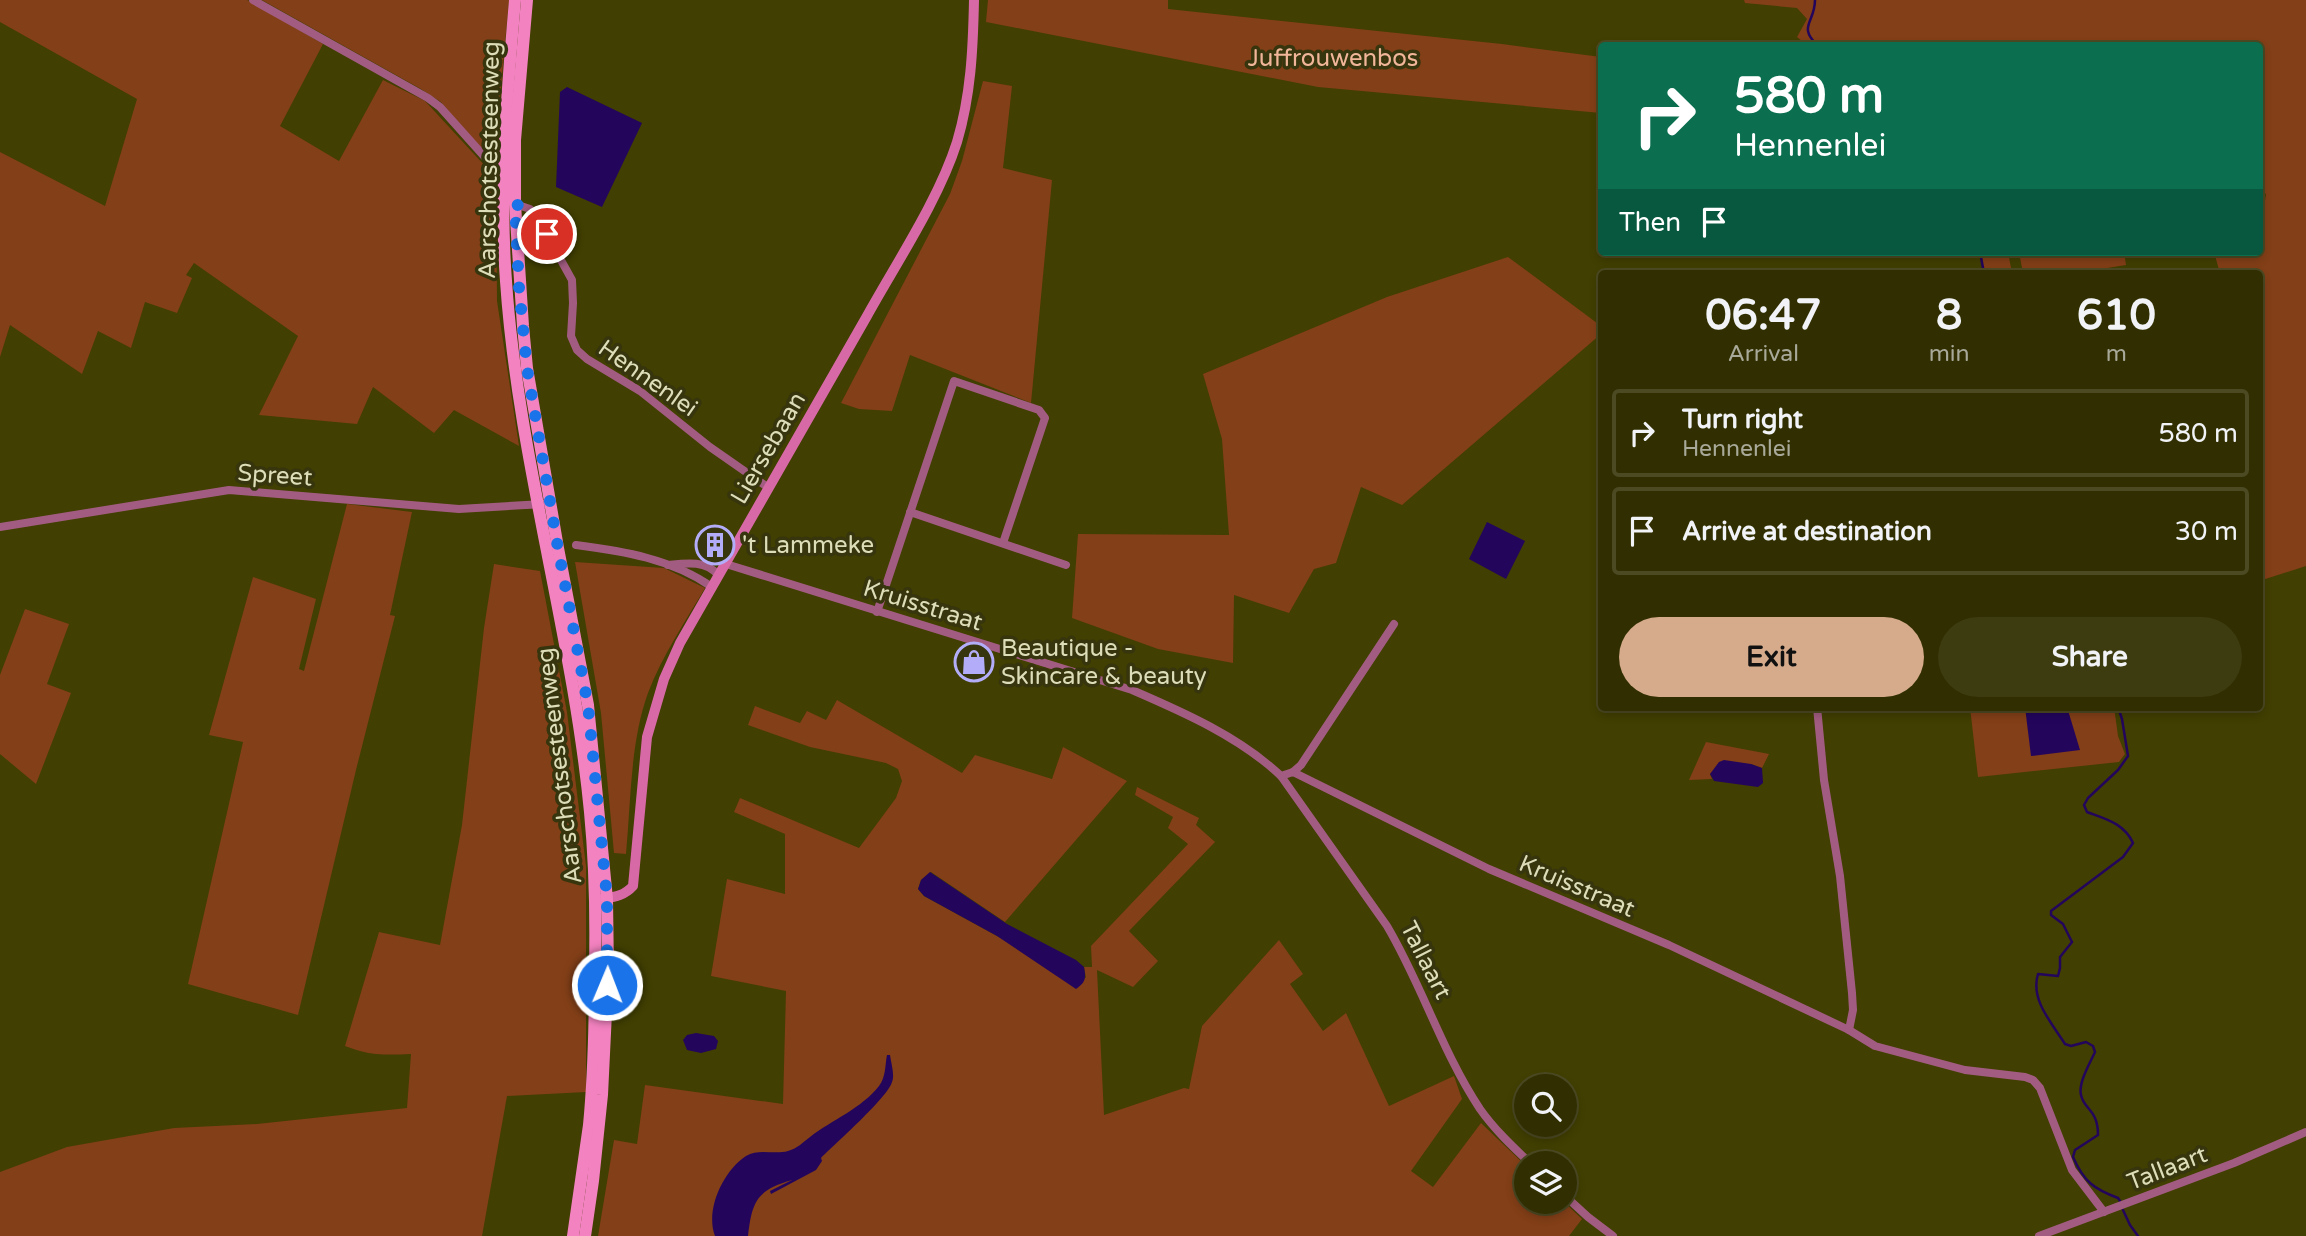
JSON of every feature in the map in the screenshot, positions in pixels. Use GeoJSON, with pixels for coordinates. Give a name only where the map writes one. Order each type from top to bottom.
{"type":"FeatureCollection","features":[{"type":"Feature","properties":{"kind":"main road","name":"Aarschotsesteenweg"},"geometry":{"type":"LineString","coordinates":[[515,0],[508,85],[503,220],[506,282],[521,411],[545,504]]}},
{"type":"Feature","properties":{"kind":"main road","name":"Aarschotsesteenweg"},"geometry":{"type":"LineString","coordinates":[[527,0],[519,78],[515,204],[519,287],[545,504],[571,669],[601,900],[602,1095],[585,1236]]}},
{"type":"Feature","properties":{"kind":"main road","name":"Aarschotsesteenweg"},"geometry":{"type":"LineString","coordinates":[[573,1236],[589,1124],[595,1026],[601,984]]}},
{"type":"Feature","properties":{"kind":"street"},"geometry":{"type":"LineString","coordinates":[[253,0],[428,98],[440,107],[491,164],[505,168]]}},
{"type":"Feature","properties":{"kind":"street","name":"Liersebaan"},"geometry":{"type":"LineString","coordinates":[[601,900],[619,896],[633,886],[647,737],[652,712],[680,643],[932,199],[948,166],[968,97],[974,0]]}},
{"type":"Feature","properties":{"kind":"street","name":"Hennenlei"},"geometry":{"type":"LineString","coordinates":[[515,204],[530,209],[537,217],[570,274],[574,289],[571,337],[577,350],[640,391],[710,447],[769,488]]}},
{"type":"Feature","properties":{"kind":"street"},"geometry":{"type":"LineString","coordinates":[[877,611],[954,382],[1039,410],[1045,418],[1003,543]]}},
{"type":"Feature","properties":{"kind":"street","name":"Spreet"},"geometry":{"type":"LineString","coordinates":[[0,527],[229,490],[459,509],[545,504]]}},
{"type":"Feature","properties":{"kind":"street"},"geometry":{"type":"LineString","coordinates":[[910,512],[1066,565]]}},
{"type":"Feature","properties":{"kind":"street"},"geometry":{"type":"LineString","coordinates":[[576,545],[619,550],[668,565],[712,587]]}},
{"type":"Feature","properties":{"kind":"street","name":"Kruisstraat"},"geometry":{"type":"LineString","coordinates":[[726,564],[1144,695],[1192,718],[1248,750],[1265,761],[1280,776]]}},
{"type":"Feature","properties":{"kind":"street"},"geometry":{"type":"LineString","coordinates":[[668,565],[707,565],[718,575]]}},
{"type":"Feature","properties":{"kind":"street"},"geometry":{"type":"LineString","coordinates":[[1280,776],[1293,772],[1301,765],[1394,624]]}},
{"type":"Feature","properties":{"kind":"street"},"geometry":{"type":"LineString","coordinates":[[1817,711],[1824,780],[1840,876],[1853,1001],[1853,1017],[1849,1030]]}},
{"type":"Feature","properties":{"kind":"street","name":"Kruisstraat"},"geometry":{"type":"LineString","coordinates":[[1293,772],[1489,869],[1669,945],[1849,1030],[1875,1046],[1965,1070],[2030,1078],[2040,1088],[2071,1170],[2104,1212]]}},
{"type":"Feature","properties":{"kind":"street","name":"Tallaart"},"geometry":{"type":"LineString","coordinates":[[1280,776],[1388,926],[1402,950],[1456,1066],[1481,1109],[1518,1151]]}},
{"type":"Feature","properties":{"kind":"street","name":"Tallaart"},"geometry":{"type":"LineString","coordinates":[[2039,1236],[2234,1163],[2306,1132]]}},
{"type":"Feature","properties":{"kind":"street"},"geometry":{"type":"LineString","coordinates":[[1577,1207],[1613,1236]]}},
{"type":"Feature","properties":{"kind":"green space"},"geometry":{"type":"Polygon","coordinates":[[[0,0],[247,0],[323,44],[280,126],[339,161],[383,80],[425,101],[486,167],[496,171],[497,301],[519,446],[454,410],[434,433],[373,387],[357,424],[259,415],[298,336],[194,263],[186,275],[192,278],[177,313],[145,302],[131,348],[98,331],[82,374],[10,325],[0,357],[0,152],[105,206],[137,99],[0,22],[0,0]]]}},
{"type":"Feature","properties":{"kind":"green space"},"geometry":{"type":"Polygon","coordinates":[[[262,0],[509,0],[494,161],[483,152],[441,102],[262,0]]]}},
{"type":"Feature","properties":{"kind":"green space","name":"Juffrouwenbos"},"geometry":{"type":"Polygon","coordinates":[[[988,0],[1168,0],[1168,9],[1598,57],[1598,113],[1318,87],[986,22],[988,0]]]}},
{"type":"Feature","properties":{"kind":"green space"},"geometry":{"type":"Polygon","coordinates":[[[1744,0],[2306,0],[2306,566],[2263,580],[2263,270],[2219,270],[2215,256],[2263,256],[2266,194],[2263,192],[2263,42],[1803,42],[1797,37],[1807,19],[1797,8],[1745,3],[1744,0]]]}},
{"type":"Feature","properties":{"kind":"green space"},"geometry":{"type":"Polygon","coordinates":[[[983,81],[1012,86],[1003,168],[1052,180],[1031,403],[910,355],[892,411],[859,409],[841,403],[950,194],[962,161],[983,81]]]}},
{"type":"Feature","properties":{"kind":"green space"},"geometry":{"type":"Polygon","coordinates":[[[1982,256],[2009,256],[2011,270],[1983,270],[1982,256]]]}},
{"type":"Feature","properties":{"kind":"green space"},"geometry":{"type":"Polygon","coordinates":[[[2020,256],[2125,256],[2126,265],[2095,270],[2022,270],[2020,256]]]}},
{"type":"Feature","properties":{"kind":"green space"},"geometry":{"type":"Polygon","coordinates":[[[1508,257],[1598,324],[1598,337],[1402,505],[1361,487],[1336,563],[1314,569],[1289,613],[1234,595],[1233,663],[1158,649],[1072,618],[1078,534],[1229,535],[1222,439],[1203,374],[1387,297],[1508,257]]]}},
{"type":"Feature","properties":{"kind":"green space"},"geometry":{"type":"Polygon","coordinates":[[[347,504],[412,512],[390,615],[395,616],[298,1015],[188,984],[243,742],[209,735],[253,577],[316,599],[299,669],[304,671],[347,504]]]}},
{"type":"Feature","properties":{"kind":"green space"},"geometry":{"type":"Polygon","coordinates":[[[575,562],[664,568],[705,588],[660,666],[642,712],[632,772],[626,854],[614,853],[601,713],[575,562]]]}},
{"type":"Feature","properties":{"kind":"green space"},"geometry":{"type":"Polygon","coordinates":[[[494,564],[540,571],[567,712],[586,866],[586,1092],[507,1096],[482,1236],[0,1236],[0,1172],[67,1147],[174,1128],[257,1124],[407,1108],[411,1054],[378,1054],[345,1046],[379,932],[440,945],[462,825],[484,628],[494,564]]]}},
{"type":"Feature","properties":{"kind":"green space"},"geometry":{"type":"Polygon","coordinates":[[[25,609],[69,624],[47,684],[71,693],[36,784],[0,754],[0,675],[25,609]]]}},
{"type":"Feature","properties":{"kind":"green space"},"geometry":{"type":"Polygon","coordinates":[[[837,700],[962,773],[975,755],[1052,779],[1063,747],[1127,781],[1005,922],[931,872],[921,880],[918,889],[924,896],[997,936],[1086,978],[1084,967],[1092,967],[1091,946],[1188,844],[1168,828],[1173,817],[1135,795],[1137,787],[1199,818],[1196,825],[1215,842],[1129,931],[1158,961],[1133,987],[1097,970],[1104,1115],[1184,1088],[1189,1089],[1202,1026],[1279,940],[1303,974],[1290,984],[1323,1031],[1346,1013],[1389,1106],[1454,1076],[1462,1099],[1411,1171],[1433,1187],[1481,1123],[1514,1155],[1514,1214],[1577,1214],[1582,1219],[1569,1236],[598,1236],[614,1140],[637,1144],[645,1085],[783,1104],[786,991],[711,976],[727,879],[785,894],[785,834],[734,812],[740,798],[859,848],[896,798],[902,781],[898,769],[886,763],[810,747],[748,725],[755,706],[800,723],[807,711],[826,720],[837,700]]]}},
{"type":"Feature","properties":{"kind":"green space"},"geometry":{"type":"Polygon","coordinates":[[[1970,711],[2115,711],[2118,736],[2125,754],[2119,762],[1978,777],[1970,711]]]}},
{"type":"Feature","properties":{"kind":"green space"},"geometry":{"type":"Polygon","coordinates":[[[1706,742],[1769,754],[1762,768],[1751,764],[1710,774],[1712,779],[1689,780],[1706,742]]]}},
{"type":"Feature","properties":{"kind":"shaded area"},"geometry":{"type":"Polygon","coordinates":[[[567,87],[642,123],[602,207],[556,187],[560,92],[567,87]]]}},
{"type":"Feature","properties":{"kind":"shaded area"},"geometry":{"type":"Polygon","coordinates":[[[1487,522],[1525,541],[1506,579],[1469,559],[1487,522]]]}},
{"type":"Feature","properties":{"kind":"shaded area"},"geometry":{"type":"Polygon","coordinates":[[[2025,711],[2068,711],[2080,750],[2031,756],[2025,711]]]}},
{"type":"Feature","properties":{"kind":"shaded area"},"geometry":{"type":"Polygon","coordinates":[[[1724,760],[1762,768],[1763,783],[1758,787],[1714,781],[1710,774],[1719,762],[1724,760]]]}},
{"type":"Feature","properties":{"kind":"shaded area"},"geometry":{"type":"Polygon","coordinates":[[[930,872],[1007,924],[1076,960],[1084,967],[1083,982],[1076,989],[997,936],[924,896],[918,889],[921,880],[930,872]]]}},
{"type":"Feature","properties":{"kind":"shaded area"},"geometry":{"type":"Polygon","coordinates":[[[696,1033],[714,1036],[718,1041],[716,1049],[701,1053],[687,1050],[683,1040],[687,1035],[696,1033]]]}},
{"type":"Feature","properties":{"kind":"shaded area"},"geometry":{"type":"Polygon","coordinates":[[[887,1055],[890,1055],[893,1076],[888,1089],[821,1158],[816,1170],[771,1194],[770,1191],[792,1180],[764,1193],[754,1206],[748,1236],[715,1236],[712,1215],[714,1203],[730,1171],[751,1154],[783,1152],[795,1148],[855,1107],[872,1094],[881,1082],[887,1055]]]}},
{"type":"Feature","properties":{"kind":"waterway"},"geometry":{"type":"LineString","coordinates":[[1815,0],[1808,29],[1815,42]]}},
{"type":"Feature","properties":{"kind":"waterway"},"geometry":{"type":"LineString","coordinates":[[1981,256],[1983,270]]}},
{"type":"Feature","properties":{"kind":"waterway"},"geometry":{"type":"LineString","coordinates":[[2119,711],[2128,756],[2084,805],[2087,812],[2119,826],[2133,843],[2123,857],[2051,911],[2051,915],[2063,924],[2072,942],[2060,957],[2058,976],[2038,974],[2036,984],[2044,1011],[2065,1044],[2071,1046],[2086,1042],[2093,1046],[2095,1052],[2081,1085],[2081,1095],[2096,1120],[2098,1135],[2075,1150],[2073,1157],[2081,1173],[2091,1184],[2120,1201]]}},
{"type":"Feature","properties":{"kind":"waterway"},"geometry":{"type":"LineString","coordinates":[[2123,1210],[2138,1236]]}},
{"type":"Feature","properties":{"kind":"place","name":"'t Lammeke"},"geometry":{"type":"Point","coordinates":[715,545]}},
{"type":"Feature","properties":{"kind":"place","name":"Beautique - Skincare & beauty"},"geometry":{"type":"Point","coordinates":[974,662]}},
{"type":"Feature","properties":{"kind":"route"},"geometry":{"type":"LineString","coordinates":[[547,234],[530,209],[515,204],[527,368],[588,705],[607,898],[607,985]]}}]}
